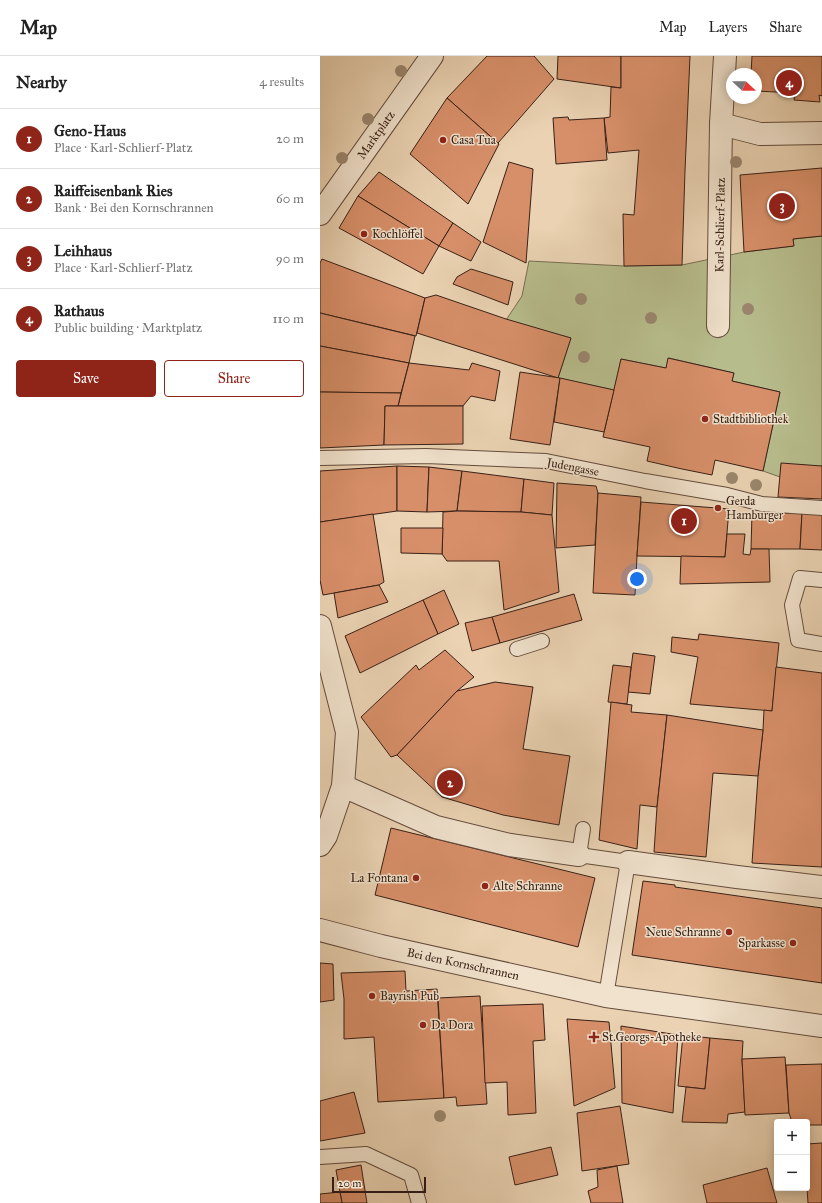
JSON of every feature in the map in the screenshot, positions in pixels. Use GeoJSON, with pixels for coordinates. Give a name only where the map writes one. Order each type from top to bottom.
{"type":"FeatureCollection","features":[{"type":"Feature","properties":{"kind":"street","name":"Marktplatz"},"geometry":{"type":"LineString","coordinates":[[320,214],[432,56]]}},
{"type":"Feature","properties":{"kind":"street"},"geometry":{"type":"LineString","coordinates":[[725,56],[721,124],[760,134],[822,133]]}},
{"type":"Feature","properties":{"kind":"street","name":"Karl-Schlierf-Platz"},"geometry":{"type":"LineString","coordinates":[[718,326],[722,179],[721,124]]}},
{"type":"Feature","properties":{"kind":"street"},"geometry":{"type":"LineString","coordinates":[[320,626],[346,732],[343,786],[326,836],[320,845]]}},
{"type":"Feature","properties":{"kind":"street"},"geometry":{"type":"LineString","coordinates":[[343,786],[436,827],[510,845],[579,855]]}},
{"type":"Feature","properties":{"kind":"street"},"geometry":{"type":"LineString","coordinates":[[628,862],[822,887]]}},
{"type":"Feature","properties":{"kind":"street","name":"Bei den Kornschrannen"},"geometry":{"type":"LineString","coordinates":[[320,930],[381,946],[606,996],[822,1026]]}},
{"type":"Feature","properties":{"kind":"lane","name":"Judengasse"},"geometry":{"type":"LineString","coordinates":[[320,458],[426,456],[546,461],[645,481],[727,495],[762,504],[822,508]]}},
{"type":"Feature","properties":{"kind":"lane"},"geometry":{"type":"LineString","coordinates":[[822,580],[800,578],[790,605],[798,640],[822,644]]}},
{"type":"Feature","properties":{"kind":"lane"},"geometry":{"type":"LineString","coordinates":[[517,649],[542,640]]}},
{"type":"Feature","properties":{"kind":"lane"},"geometry":{"type":"LineString","coordinates":[[583,829],[579,855],[628,862],[606,996]]}},
{"type":"Feature","properties":{"kind":"lane"},"geometry":{"type":"LineString","coordinates":[[320,1157],[366,1154],[411,1175],[418,1203]]}},
{"type":"Feature","properties":{"kind":"green space"},"geometry":{"type":"Polygon","coordinates":[[[822,236],[822,466],[780,477],[763,471],[780,392],[732,381],[734,373],[669,358],[666,368],[621,359],[614,390],[558,378],[571,338],[506,320],[522,296],[529,261],[624,266],[682,265],[744,252],[793,246],[793,239],[822,236]]]}},
{"type":"Feature","properties":{"kind":"building"},"geometry":{"type":"Polygon","coordinates":[[[487,56],[534,56],[554,79],[498,143],[447,98],[487,56]]]}},
{"type":"Feature","properties":{"kind":"building"},"geometry":{"type":"Polygon","coordinates":[[[558,56],[621,56],[621,88],[557,79],[558,56]]]}},
{"type":"Feature","properties":{"kind":"building"},"geometry":{"type":"Polygon","coordinates":[[[621,56],[690,56],[682,265],[624,266],[623,214],[634,215],[639,150],[608,153],[604,118],[610,117],[611,87],[621,88],[621,56]]]}},
{"type":"Feature","properties":{"kind":"building"},"geometry":{"type":"Polygon","coordinates":[[[752,56],[822,56],[822,96],[819,95],[820,102],[794,100],[795,93],[762,91],[762,68],[751,68],[752,56]]]}},
{"type":"Feature","properties":{"kind":"building"},"geometry":{"type":"Polygon","coordinates":[[[447,98],[499,144],[468,204],[410,154],[447,98]]]}},
{"type":"Feature","properties":{"kind":"building"},"geometry":{"type":"Polygon","coordinates":[[[568,117],[569,120],[604,118],[607,160],[556,164],[553,118],[568,117]]]}},
{"type":"Feature","properties":{"kind":"building"},"geometry":{"type":"Polygon","coordinates":[[[509,162],[533,169],[526,263],[483,242],[509,162]]]}},
{"type":"Feature","properties":{"kind":"building"},"geometry":{"type":"Polygon","coordinates":[[[822,168],[822,236],[793,239],[794,246],[744,252],[740,175],[822,168]]]}},
{"type":"Feature","properties":{"kind":"building"},"geometry":{"type":"Polygon","coordinates":[[[379,172],[453,223],[439,246],[358,196],[379,172]]]}},
{"type":"Feature","properties":{"kind":"building"},"geometry":{"type":"Polygon","coordinates":[[[358,196],[439,246],[423,274],[339,228],[358,196]]]}},
{"type":"Feature","properties":{"kind":"building"},"geometry":{"type":"Polygon","coordinates":[[[453,223],[481,242],[471,261],[439,246],[453,223]]]}},
{"type":"Feature","properties":{"kind":"building"},"geometry":{"type":"Polygon","coordinates":[[[322,259],[425,298],[416,336],[320,313],[320,263],[322,259]]]}},
{"type":"Feature","properties":{"kind":"building"},"geometry":{"type":"Polygon","coordinates":[[[471,269],[513,282],[508,305],[453,284],[457,277],[471,269]]]}},
{"type":"Feature","properties":{"kind":"building"},"geometry":{"type":"Polygon","coordinates":[[[436,295],[506,319],[571,338],[558,378],[417,333],[425,298],[436,295]]]}},
{"type":"Feature","properties":{"kind":"building"},"geometry":{"type":"Polygon","coordinates":[[[320,313],[415,336],[409,363],[320,346],[320,313]]]}},
{"type":"Feature","properties":{"kind":"building"},"geometry":{"type":"Polygon","coordinates":[[[320,346],[409,363],[401,393],[320,392],[320,346]]]}},
{"type":"Feature","properties":{"kind":"building"},"geometry":{"type":"Polygon","coordinates":[[[668,358],[734,373],[732,381],[780,392],[763,471],[715,460],[712,475],[682,469],[647,461],[650,447],[603,437],[621,359],[666,368],[668,358]]]}},
{"type":"Feature","properties":{"kind":"building"},"geometry":{"type":"Polygon","coordinates":[[[409,363],[469,370],[472,363],[500,371],[495,401],[471,396],[463,406],[398,406],[409,363]]]}},
{"type":"Feature","properties":{"kind":"building"},"geometry":{"type":"Polygon","coordinates":[[[520,372],[560,378],[550,445],[510,439],[520,372]]]}},
{"type":"Feature","properties":{"kind":"building"},"geometry":{"type":"Polygon","coordinates":[[[560,378],[614,390],[604,432],[554,422],[560,378]]]}},
{"type":"Feature","properties":{"kind":"building"},"geometry":{"type":"Polygon","coordinates":[[[320,392],[401,393],[398,406],[385,406],[384,445],[320,448],[320,392]]]}},
{"type":"Feature","properties":{"kind":"building"},"geometry":{"type":"Polygon","coordinates":[[[385,406],[463,406],[463,444],[384,445],[385,406]]]}},
{"type":"Feature","properties":{"kind":"building"},"geometry":{"type":"Polygon","coordinates":[[[781,463],[822,466],[822,499],[778,497],[781,463]]]}},
{"type":"Feature","properties":{"kind":"building"},"geometry":{"type":"Polygon","coordinates":[[[397,466],[397,511],[320,522],[320,471],[397,466]]]}},
{"type":"Feature","properties":{"kind":"building"},"geometry":{"type":"Polygon","coordinates":[[[397,466],[429,467],[427,512],[397,511],[397,466]]]}},
{"type":"Feature","properties":{"kind":"building"},"geometry":{"type":"Polygon","coordinates":[[[429,467],[462,471],[457,511],[427,512],[429,467]]]}},
{"type":"Feature","properties":{"kind":"building"},"geometry":{"type":"Polygon","coordinates":[[[462,471],[524,479],[521,512],[457,511],[462,471]]]}},
{"type":"Feature","properties":{"kind":"building"},"geometry":{"type":"Polygon","coordinates":[[[524,479],[554,483],[552,515],[521,512],[524,479]]]}},
{"type":"Feature","properties":{"kind":"building"},"geometry":{"type":"Polygon","coordinates":[[[557,483],[596,486],[598,493],[595,545],[556,548],[557,483]]]}},
{"type":"Feature","properties":{"kind":"building"},"geometry":{"type":"Polygon","coordinates":[[[598,493],[641,497],[635,595],[593,593],[598,493]]]}},
{"type":"Feature","properties":{"kind":"building"},"geometry":{"type":"Polygon","coordinates":[[[641,502],[729,509],[725,557],[637,556],[641,502]]]}},
{"type":"Feature","properties":{"kind":"building"},"geometry":{"type":"Polygon","coordinates":[[[443,512],[521,512],[552,515],[559,592],[504,610],[499,561],[447,561],[442,554],[443,512]]]}},
{"type":"Feature","properties":{"kind":"building"},"geometry":{"type":"Polygon","coordinates":[[[752,513],[802,513],[800,549],[751,549],[752,513]]]}},
{"type":"Feature","properties":{"kind":"building"},"geometry":{"type":"Polygon","coordinates":[[[802,513],[822,514],[822,550],[800,549],[802,513]]]}},
{"type":"Feature","properties":{"kind":"building"},"geometry":{"type":"Polygon","coordinates":[[[373,514],[384,582],[379,585],[323,595],[320,580],[320,522],[373,514]]]}},
{"type":"Feature","properties":{"kind":"building"},"geometry":{"type":"Polygon","coordinates":[[[401,528],[443,528],[442,554],[401,553],[401,528]]]}},
{"type":"Feature","properties":{"kind":"building"},"geometry":{"type":"Polygon","coordinates":[[[727,534],[745,534],[743,554],[750,555],[751,549],[769,549],[770,582],[680,584],[681,556],[725,557],[727,534]]]}},
{"type":"Feature","properties":{"kind":"building"},"geometry":{"type":"Polygon","coordinates":[[[379,585],[388,602],[338,618],[334,593],[379,585]]]}},
{"type":"Feature","properties":{"kind":"building"},"geometry":{"type":"Polygon","coordinates":[[[444,590],[459,624],[438,634],[423,600],[444,590]]]}},
{"type":"Feature","properties":{"kind":"building"},"geometry":{"type":"Polygon","coordinates":[[[574,594],[582,620],[500,643],[492,617],[574,594]]]}},
{"type":"Feature","properties":{"kind":"building"},"geometry":{"type":"Polygon","coordinates":[[[423,600],[438,634],[360,673],[345,636],[423,600]]]}},
{"type":"Feature","properties":{"kind":"building"},"geometry":{"type":"Polygon","coordinates":[[[492,617],[500,643],[472,651],[465,623],[492,617]]]}},
{"type":"Feature","properties":{"kind":"building"},"geometry":{"type":"Polygon","coordinates":[[[699,634],[779,643],[772,711],[690,704],[698,657],[671,652],[672,637],[698,640],[699,634]]]}},
{"type":"Feature","properties":{"kind":"building"},"geometry":{"type":"Polygon","coordinates":[[[445,650],[474,677],[457,691],[397,755],[391,757],[361,717],[416,665],[419,670],[445,650]]]}},
{"type":"Feature","properties":{"kind":"building"},"geometry":{"type":"Polygon","coordinates":[[[633,653],[655,656],[650,694],[628,692],[633,653]]]}},
{"type":"Feature","properties":{"kind":"building"},"geometry":{"type":"Polygon","coordinates":[[[613,665],[631,667],[627,704],[608,702],[613,665]]]}},
{"type":"Feature","properties":{"kind":"building"},"geometry":{"type":"Polygon","coordinates":[[[776,667],[822,673],[822,867],[752,863],[764,710],[772,711],[776,667]]]}},
{"type":"Feature","properties":{"kind":"building"},"geometry":{"type":"Polygon","coordinates":[[[495,682],[533,687],[523,749],[570,756],[559,825],[503,815],[442,797],[397,755],[457,691],[495,682]]]}},
{"type":"Feature","properties":{"kind":"building"},"geometry":{"type":"Polygon","coordinates":[[[611,702],[632,705],[631,712],[667,715],[657,807],[640,805],[637,849],[599,840],[611,702]]]}},
{"type":"Feature","properties":{"kind":"building"},"geometry":{"type":"Polygon","coordinates":[[[667,715],[763,730],[758,776],[713,773],[706,857],[654,852],[657,807],[667,715]]]}},
{"type":"Feature","properties":{"kind":"building","name":"Alte Schranne"},"geometry":{"type":"Polygon","coordinates":[[[391,828],[595,878],[578,947],[375,895],[391,828]]]}},
{"type":"Feature","properties":{"kind":"building","name":"Neue Schranne"},"geometry":{"type":"Polygon","coordinates":[[[643,881],[822,908],[822,983],[632,955],[643,881]]]}},
{"type":"Feature","properties":{"kind":"building"},"geometry":{"type":"Polygon","coordinates":[[[320,963],[333,964],[334,1000],[320,1002],[320,963]]]}},
{"type":"Feature","properties":{"kind":"building"},"geometry":{"type":"Polygon","coordinates":[[[405,971],[406,991],[437,989],[444,1098],[378,1102],[374,1037],[344,1039],[344,999],[341,973],[405,971]]]}},
{"type":"Feature","properties":{"kind":"building"},"geometry":{"type":"Polygon","coordinates":[[[480,996],[487,1104],[457,1106],[456,1097],[444,1098],[438,998],[480,996]]]}},
{"type":"Feature","properties":{"kind":"building"},"geometry":{"type":"Polygon","coordinates":[[[543,1004],[545,1040],[533,1041],[536,1113],[508,1115],[507,1082],[485,1083],[482,1006],[543,1004]]]}},
{"type":"Feature","properties":{"kind":"building"},"geometry":{"type":"Polygon","coordinates":[[[567,1019],[609,1022],[615,1088],[574,1106],[567,1019]]]}},
{"type":"Feature","properties":{"kind":"building"},"geometry":{"type":"Polygon","coordinates":[[[621,1026],[678,1035],[673,1113],[622,1103],[621,1026]]]}},
{"type":"Feature","properties":{"kind":"building"},"geometry":{"type":"Polygon","coordinates":[[[683,1035],[710,1038],[705,1089],[678,1086],[683,1035]]]}},
{"type":"Feature","properties":{"kind":"building"},"geometry":{"type":"Polygon","coordinates":[[[710,1038],[743,1041],[742,1059],[745,1112],[728,1114],[727,1123],[682,1122],[686,1087],[705,1089],[710,1038]]]}},
{"type":"Feature","properties":{"kind":"building"},"geometry":{"type":"Polygon","coordinates":[[[785,1057],[789,1113],[745,1115],[742,1059],[785,1057]]]}},
{"type":"Feature","properties":{"kind":"building"},"geometry":{"type":"Polygon","coordinates":[[[822,1064],[822,1125],[810,1125],[810,1119],[791,1119],[789,1113],[786,1065],[822,1064]]]}},
{"type":"Feature","properties":{"kind":"building"},"geometry":{"type":"Polygon","coordinates":[[[354,1092],[365,1133],[320,1141],[320,1101],[354,1092]]]}},
{"type":"Feature","properties":{"kind":"building"},"geometry":{"type":"Polygon","coordinates":[[[620,1106],[629,1164],[582,1171],[577,1113],[620,1106]]]}},
{"type":"Feature","properties":{"kind":"building"},"geometry":{"type":"Polygon","coordinates":[[[822,1143],[822,1203],[808,1203],[807,1191],[810,1191],[810,1144],[822,1143]]]}},
{"type":"Feature","properties":{"kind":"building"},"geometry":{"type":"Polygon","coordinates":[[[551,1147],[558,1175],[515,1185],[509,1157],[551,1147]]]}},
{"type":"Feature","properties":{"kind":"building"},"geometry":{"type":"Polygon","coordinates":[[[361,1165],[367,1203],[342,1203],[336,1170],[361,1165]]]}},
{"type":"Feature","properties":{"kind":"building"},"geometry":{"type":"Polygon","coordinates":[[[617,1166],[623,1203],[591,1203],[588,1191],[598,1187],[597,1170],[617,1166]]]}},
{"type":"Feature","properties":{"kind":"building"},"geometry":{"type":"Polygon","coordinates":[[[767,1168],[777,1203],[707,1203],[703,1185],[767,1168]]]}},
{"type":"Feature","properties":{"kind":"building"},"geometry":{"type":"Polygon","coordinates":[[[340,1192],[342,1203],[320,1203],[320,1194],[340,1192]]]}},
{"type":"Feature","properties":{"kind":"place","name":"Rathaus"},"geometry":{"type":"Point","coordinates":[789,83]}},
{"type":"Feature","properties":{"kind":"place","name":"Casa Tua"},"geometry":{"type":"Point","coordinates":[443,140]}},
{"type":"Feature","properties":{"kind":"place","name":"Leihhaus"},"geometry":{"type":"Point","coordinates":[782,206]}},
{"type":"Feature","properties":{"kind":"place","name":"Kochlöffel"},"geometry":{"type":"Point","coordinates":[364,234]}},
{"type":"Feature","properties":{"kind":"place","name":"Stadtbibliothek"},"geometry":{"type":"Point","coordinates":[705,419]}},
{"type":"Feature","properties":{"kind":"place","name":"Gerda Hamburger"},"geometry":{"type":"Point","coordinates":[718,508]}},
{"type":"Feature","properties":{"kind":"place","name":"Geno-Haus"},"geometry":{"type":"Point","coordinates":[684,521]}},
{"type":"Feature","properties":{"kind":"place","name":"Raiffeisenbank Ries"},"geometry":{"type":"Point","coordinates":[450,783]}},
{"type":"Feature","properties":{"kind":"place","name":"La Fontana"},"geometry":{"type":"Point","coordinates":[416,878]}},
{"type":"Feature","properties":{"kind":"place","name":"Alte Schranne"},"geometry":{"type":"Point","coordinates":[485,886]}},
{"type":"Feature","properties":{"kind":"place","name":"Neue Schranne"},"geometry":{"type":"Point","coordinates":[729,932]}},
{"type":"Feature","properties":{"kind":"place","name":"Sparkasse"},"geometry":{"type":"Point","coordinates":[793,943]}},
{"type":"Feature","properties":{"kind":"place","name":"Bayrish Pub"},"geometry":{"type":"Point","coordinates":[372,996]}},
{"type":"Feature","properties":{"kind":"place","name":"Da Dora"},"geometry":{"type":"Point","coordinates":[423,1025]}},
{"type":"Feature","properties":{"kind":"place","name":"St.Georgs-Apotheke"},"geometry":{"type":"Point","coordinates":[594,1037]}}]}
